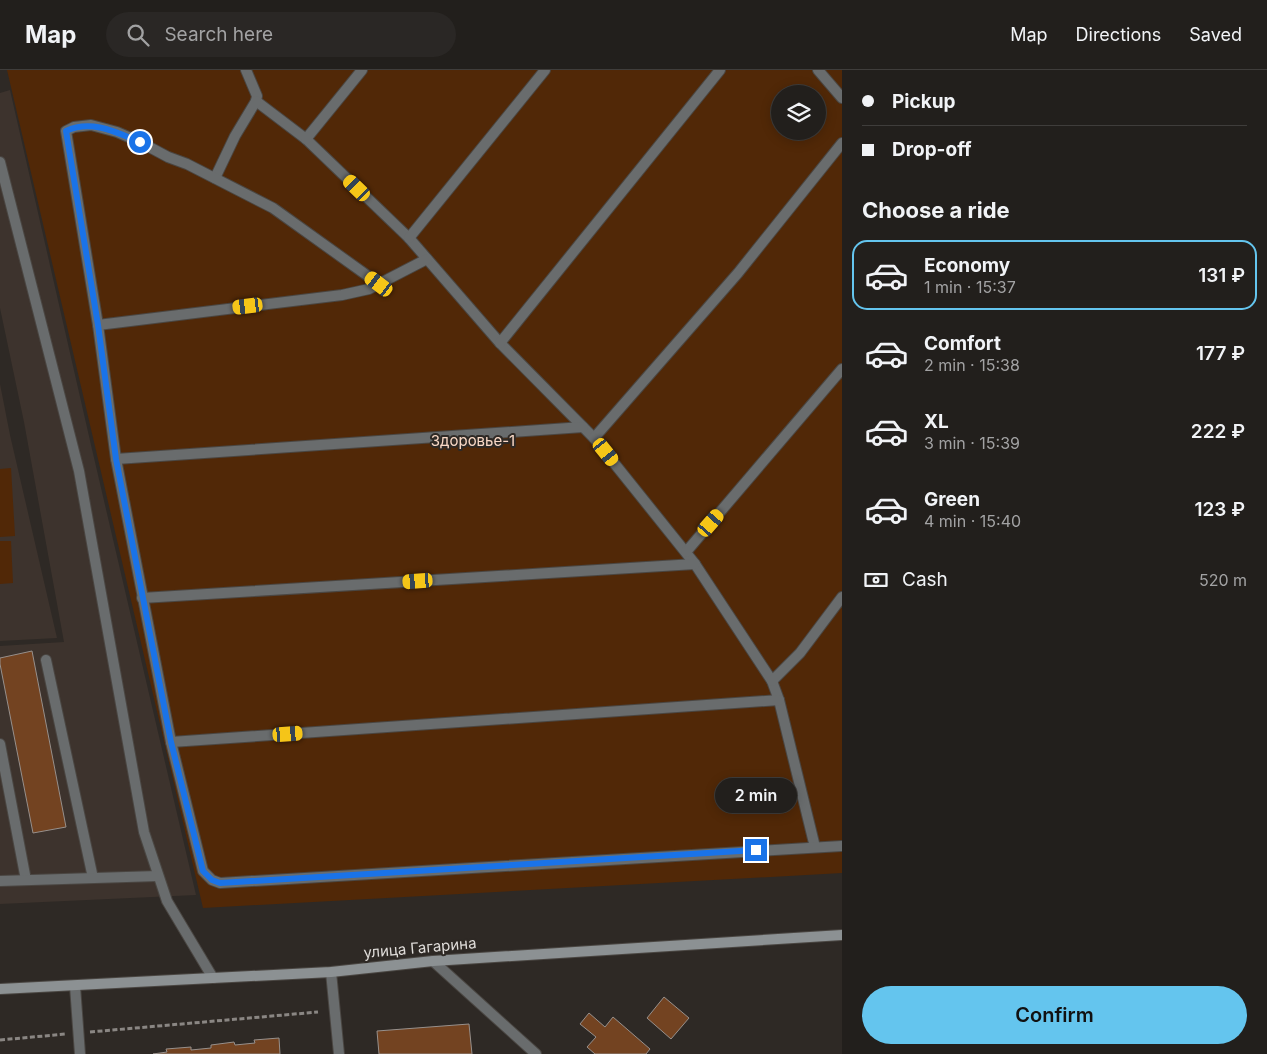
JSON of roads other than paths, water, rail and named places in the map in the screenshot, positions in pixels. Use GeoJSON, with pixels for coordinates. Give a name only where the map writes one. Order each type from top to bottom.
{"type":"FeatureCollection","features":[{"type":"Feature","properties":{"kind":"street"},"geometry":{"type":"LineString","coordinates":[[214,178],[256,101],[257,96],[246,70]]}},
{"type":"Feature","properties":{"kind":"street"},"geometry":{"type":"LineString","coordinates":[[306,139],[362,70]]}},
{"type":"Feature","properties":{"kind":"street"},"geometry":{"type":"LineString","coordinates":[[409,238],[545,70]]}},
{"type":"Feature","properties":{"kind":"street"},"geometry":{"type":"LineString","coordinates":[[500,343],[720,70]]}},
{"type":"Feature","properties":{"kind":"street"},"geometry":{"type":"LineString","coordinates":[[818,70],[842,98]]}},
{"type":"Feature","properties":{"kind":"street"},"geometry":{"type":"LineString","coordinates":[[256,101],[306,139],[409,238],[500,343],[594,438],[695,564],[772,681],[779,700],[815,847]]}},
{"type":"Feature","properties":{"kind":"street"},"geometry":{"type":"LineString","coordinates":[[379,284],[273,208],[214,178],[117,132],[91,125],[74,127],[66,131],[98,325],[116,459],[171,742],[203,871],[212,880],[220,883],[842,846]]}},
{"type":"Feature","properties":{"kind":"street"},"geometry":{"type":"LineString","coordinates":[[594,438],[738,272],[842,143]]}},
{"type":"Feature","properties":{"kind":"street"},"geometry":{"type":"LineString","coordinates":[[0,162],[79,471],[144,832],[166,901],[213,978]]}},
{"type":"Feature","properties":{"kind":"street"},"geometry":{"type":"LineString","coordinates":[[98,325],[369,289],[427,259]]}},
{"type":"Feature","properties":{"kind":"street"},"geometry":{"type":"LineString","coordinates":[[686,552],[842,369]]}},
{"type":"Feature","properties":{"kind":"street"},"geometry":{"type":"LineString","coordinates":[[116,459],[583,427]]}},
{"type":"Feature","properties":{"kind":"street"},"geometry":{"type":"LineString","coordinates":[[142,598],[695,564]]}},
{"type":"Feature","properties":{"kind":"street"},"geometry":{"type":"LineString","coordinates":[[772,681],[800,653],[842,597]]}},
{"type":"Feature","properties":{"kind":"street"},"geometry":{"type":"LineString","coordinates":[[46,660],[93,878]]}},
{"type":"Feature","properties":{"kind":"street"},"geometry":{"type":"LineString","coordinates":[[171,742],[779,700]]}},
{"type":"Feature","properties":{"kind":"street"},"geometry":{"type":"LineString","coordinates":[[0,744],[26,880]]}},
{"type":"Feature","properties":{"kind":"street"},"geometry":{"type":"LineString","coordinates":[[0,881],[158,876]]}},
{"type":"Feature","properties":{"kind":"street","name":"улица Гагарина"},"geometry":{"type":"LineString","coordinates":[[0,990],[331,972],[433,961],[842,935]]}},
{"type":"Feature","properties":{"kind":"street"},"geometry":{"type":"LineString","coordinates":[[433,961],[536,1054]]}},
{"type":"Feature","properties":{"kind":"street"},"geometry":{"type":"LineString","coordinates":[[331,972],[339,1054]]}},
{"type":"Feature","properties":{"kind":"street"},"geometry":{"type":"LineString","coordinates":[[74,986],[80,1054]]}},
{"type":"Feature","properties":{"kind":"park label","name":"Здоровье-1"},"geometry":{"type":"Point","coordinates":[473,441]}}]}
